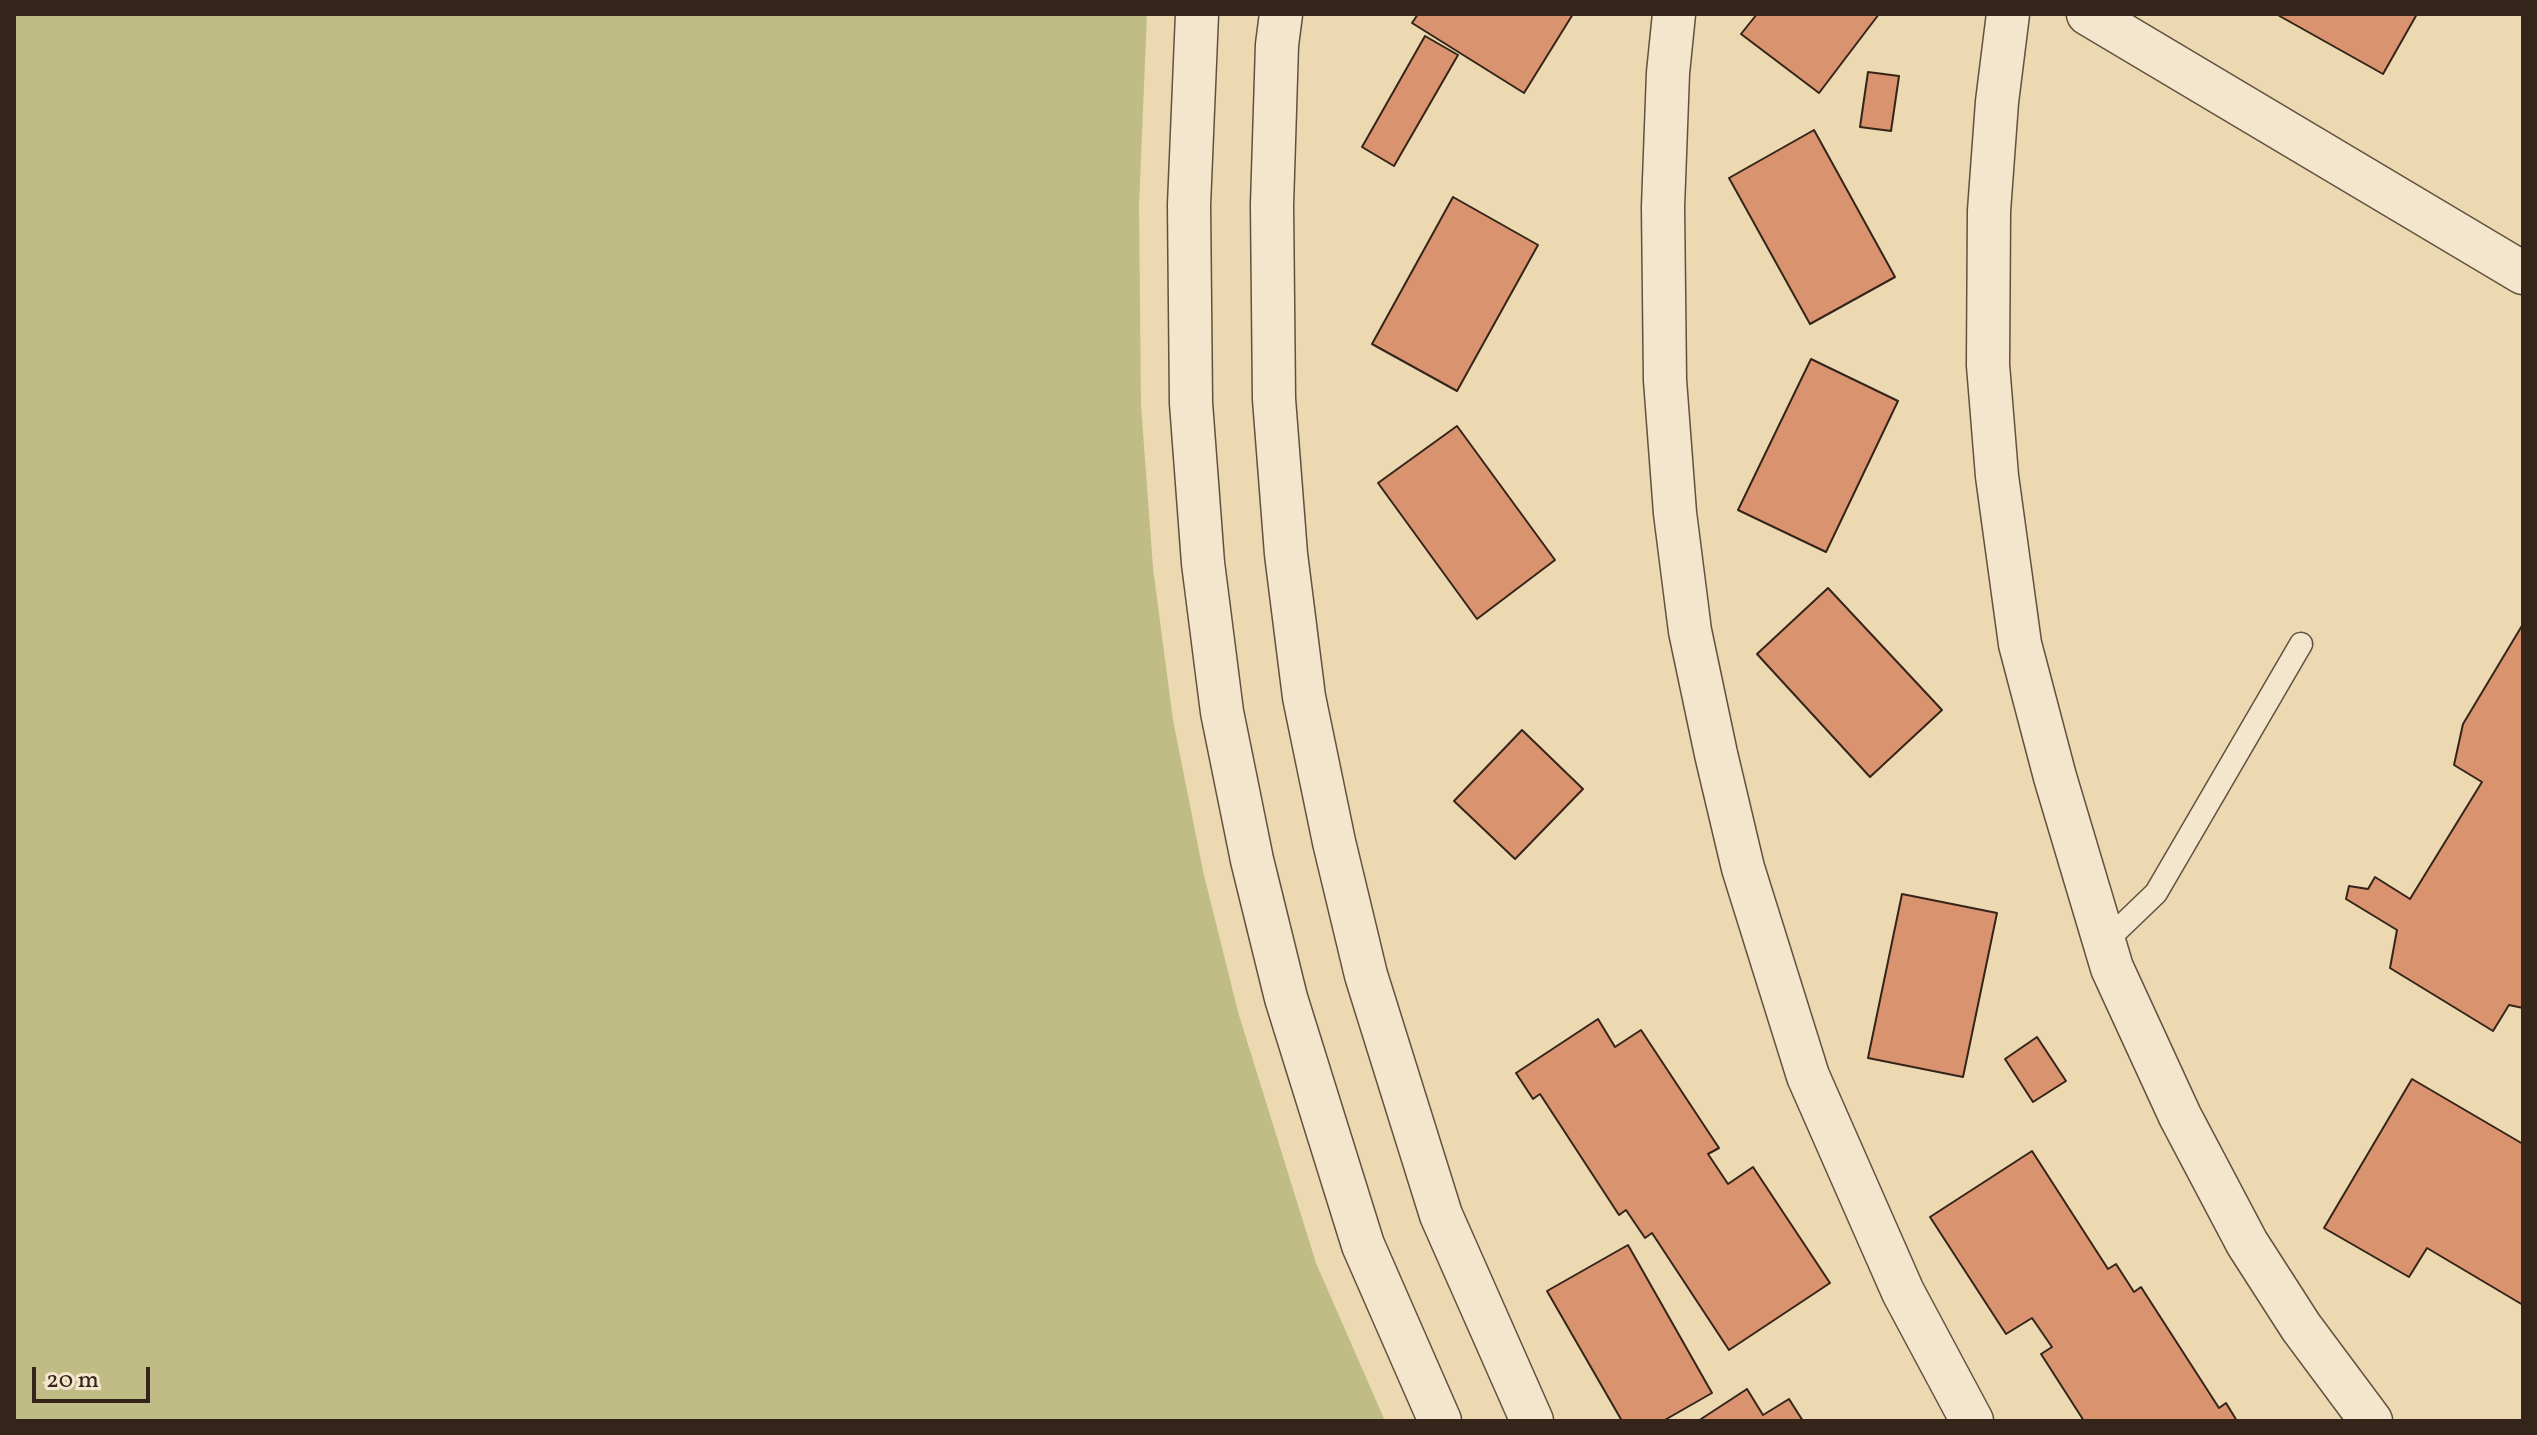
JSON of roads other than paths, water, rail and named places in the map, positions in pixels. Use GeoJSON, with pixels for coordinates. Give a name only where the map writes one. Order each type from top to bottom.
{"type":"FeatureCollection","features":[{"type":"Feature","properties":{"kind":"street"},"geometry":{"type":"LineString","coordinates":[[1197,14],[1189,205],[1191,403],[1203,563],[1222,712],[1252,860],[1286,998],[1363,1245],[1440,1421]]}},
{"type":"Feature","properties":{"kind":"street"},"geometry":{"type":"LineString","coordinates":[[1281,14],[1277,45],[1272,205],[1274,399],[1286,554],[1304,697],[1366,975],[1441,1215],[1532,1421]]}},
{"type":"Feature","properties":{"kind":"street"},"geometry":{"type":"LineString","coordinates":[[1674,14],[1668,73],[1663,207],[1665,380],[1675,513],[1690,631],[1716,754],[1743,868],[1808,1076],[1903,1292],[1972,1421]]}},
{"type":"Feature","properties":{"kind":"street"},"geometry":{"type":"LineString","coordinates":[[2008,14],[1997,102],[1989,211],[1988,365],[1997,476],[2020,644],[2055,777],[2112,968],[2180,1116],[2247,1243],[2301,1327],[2371,1421]]}},
{"type":"Feature","properties":{"kind":"street"},"geometry":{"type":"LineString","coordinates":[[2088,14],[2523,273]]}},
{"type":"Feature","properties":{"kind":"lane"},"geometry":{"type":"LineString","coordinates":[[2105,942],[2156,893],[2301,644]]}}]}
